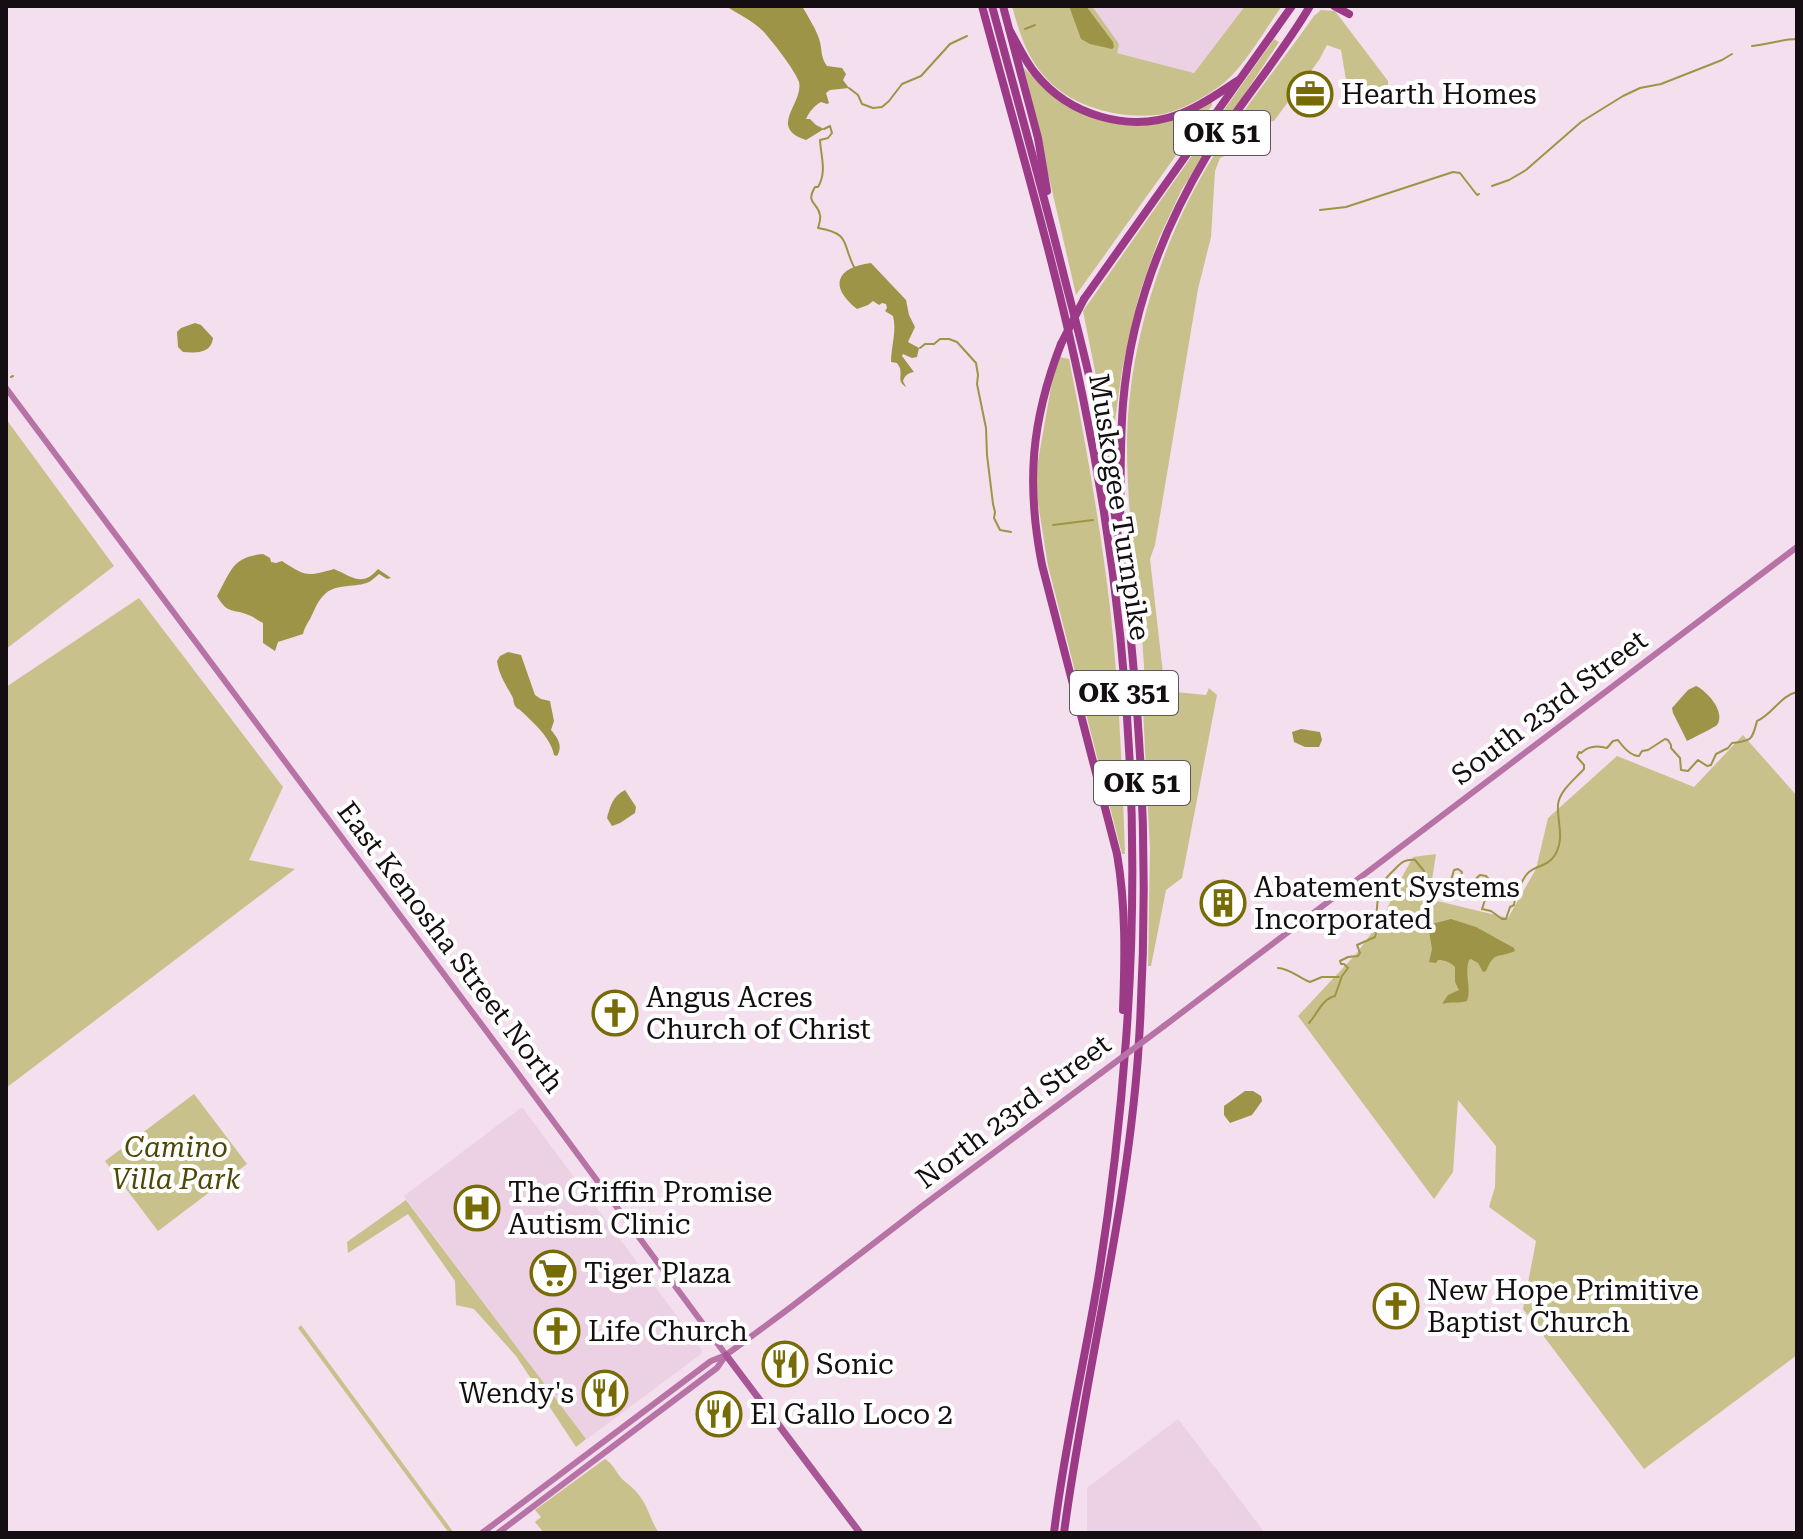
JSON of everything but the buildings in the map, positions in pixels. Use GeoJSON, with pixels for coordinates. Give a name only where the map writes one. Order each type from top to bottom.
{"type":"FeatureCollection","features":[{"type":"Feature","properties":{"kind":"highway","name":"Muskogee Turnpike"},"geometry":{"type":"LineString","coordinates":[[979,6],[1062,301],[1094,455],[1114,589],[1126,710],[1131,840],[1130,947],[1123,1074]]}},
{"type":"Feature","properties":{"kind":"highway","name":"Muskogee Turnpike"},"geometry":{"type":"LineString","coordinates":[[992,6],[1091,385],[1119,540]]}},
{"type":"Feature","properties":{"kind":"highway"},"geometry":{"type":"LineString","coordinates":[[1003,6],[1038,138],[1056,243]]}},
{"type":"Feature","properties":{"kind":"highway","name":"OK 51"},"geometry":{"type":"LineString","coordinates":[[1054,1533],[1109,1212],[1123,1074],[1121,1039],[1125,919],[1122,880],[1108,813],[1042,565],[1034,521],[1032,482],[1038,420],[1061,344],[1084,299],[1292,6]]}},
{"type":"Feature","properties":{"kind":"highway"},"geometry":{"type":"LineString","coordinates":[[1309,9],[1319,6]]}},
{"type":"Feature","properties":{"kind":"highway"},"geometry":{"type":"LineString","coordinates":[[1334,6],[1349,14]]}},
{"type":"Feature","properties":{"kind":"highway","name":"OK 51"},"geometry":{"type":"LineString","coordinates":[[1064,1533],[1124,1185],[1141,1003],[1142,794],[1134,670],[1119,540],[1123,401],[1134,335],[1152,272],[1174,218],[1207,156],[1309,9]]}},
{"type":"Feature","properties":{"kind":"highway"},"geometry":{"type":"LineString","coordinates":[[1010,31],[1036,75],[1052,91],[1067,103],[1103,117],[1143,122],[1170,117],[1194,108],[1243,77]]}},
{"type":"Feature","properties":{"kind":"main road","name":"East Kenosha Street North"},"geometry":{"type":"LineString","coordinates":[[6,388],[860,1533]]}},
{"type":"Feature","properties":{"kind":"main road","name":"South 23rd Street"},"geometry":{"type":"LineString","coordinates":[[1328,902],[1797,547]]}},
{"type":"Feature","properties":{"kind":"main road","name":"North 23rd Street"},"geometry":{"type":"LineString","coordinates":[[482,1533],[711,1361],[726,1355],[1328,902]]}},
{"type":"Feature","properties":{"kind":"main road","name":"North 23rd Street"},"geometry":{"type":"LineString","coordinates":[[498,1533],[717,1368],[726,1355]]}},
{"type":"Feature","properties":{"kind":"shaded area"},"geometry":{"type":"Polygon","coordinates":[[[726,6],[802,6],[817,33],[825,63],[842,68],[846,74],[843,80],[849,88],[830,90],[826,93],[829,103],[821,102],[809,114],[806,119],[824,129],[806,140],[789,129],[790,114],[799,90],[797,77],[763,31],[726,6]]]}},
{"type":"Feature","properties":{"kind":"shaded area"},"geometry":{"type":"Polygon","coordinates":[[[1069,6],[1086,6],[1114,47],[1090,44],[1081,39],[1069,6]]]}},
{"type":"Feature","properties":{"kind":"shaded area"},"geometry":{"type":"Polygon","coordinates":[[[1092,6],[1245,6],[1194,73],[1117,53],[1092,6]]]}},
{"type":"Feature","properties":{"kind":"shaded area"},"geometry":{"type":"Polygon","coordinates":[[[871,263],[906,300],[915,327],[908,342],[919,348],[917,357],[902,356],[914,372],[905,377],[906,387],[901,381],[897,363],[891,362],[894,322],[893,316],[885,311],[886,304],[879,305],[873,301],[857,309],[842,293],[840,279],[844,273],[871,263]]]}},
{"type":"Feature","properties":{"kind":"shaded area"},"geometry":{"type":"Polygon","coordinates":[[[195,323],[213,338],[212,343],[206,350],[183,352],[178,347],[177,332],[195,323]]]}},
{"type":"Feature","properties":{"kind":"shaded area"},"geometry":{"type":"Polygon","coordinates":[[[263,554],[271,562],[282,561],[306,574],[334,569],[362,579],[378,569],[391,578],[379,574],[364,584],[330,591],[319,602],[303,634],[278,642],[275,651],[263,643],[263,623],[228,609],[217,596],[239,562],[263,554]]]}},
{"type":"Feature","properties":{"kind":"shaded area"},"geometry":{"type":"Polygon","coordinates":[[[508,652],[521,655],[535,695],[550,701],[554,721],[551,730],[560,745],[557,756],[541,731],[514,704],[497,661],[508,652]]]}},
{"type":"Feature","properties":{"kind":"shaded area"},"geometry":{"type":"Polygon","coordinates":[[[1696,686],[1714,702],[1719,720],[1717,725],[1687,741],[1672,708],[1688,690],[1696,686]]]}},
{"type":"Feature","properties":{"kind":"shaded area"},"geometry":{"type":"Polygon","coordinates":[[[1301,729],[1320,732],[1322,740],[1319,747],[1305,747],[1294,742],[1292,732],[1301,729]]]}},
{"type":"Feature","properties":{"kind":"shaded area"},"geometry":{"type":"Polygon","coordinates":[[[625,790],[636,807],[635,813],[612,826],[607,818],[609,809],[615,798],[625,790]]]}},
{"type":"Feature","properties":{"kind":"shaded area"},"geometry":{"type":"Polygon","coordinates":[[[1451,919],[1476,927],[1515,951],[1494,958],[1483,972],[1478,963],[1469,960],[1467,1001],[1442,1004],[1448,995],[1459,990],[1455,982],[1455,967],[1443,960],[1429,962],[1432,949],[1429,931],[1432,924],[1451,919]]]}},
{"type":"Feature","properties":{"kind":"shaded area"},"geometry":{"type":"Polygon","coordinates":[[[1245,1091],[1253,1091],[1261,1096],[1262,1101],[1252,1115],[1230,1123],[1224,1115],[1224,1106],[1245,1091]]]}},
{"type":"Feature","properties":{"kind":"shaded area","name":"Tiger Plaza"},"geometry":{"type":"Polygon","coordinates":[[[522,1107],[702,1350],[701,1354],[586,1440],[404,1196],[522,1107]]]}},
{"type":"Feature","properties":{"kind":"shaded area"},"geometry":{"type":"Polygon","coordinates":[[[1178,1419],[1265,1533],[1087,1533],[1087,1488],[1178,1419]]]}},
{"type":"Feature","properties":{"kind":"green space"},"geometry":{"type":"Polygon","coordinates":[[[1012,6],[1092,6],[1119,44],[1117,53],[1194,73],[1245,6],[1282,6],[1242,64],[1221,85],[1175,111],[1142,116],[1096,109],[1056,87],[1038,69],[1028,52],[1012,6]]]}},
{"type":"Feature","properties":{"kind":"green space"},"geometry":{"type":"Polygon","coordinates":[[[1321,10],[1335,11],[1388,81],[1388,86],[1371,97],[1359,85],[1346,80],[1341,50],[1327,45],[1274,121],[1266,122],[1238,150],[1220,158],[1215,171],[1211,237],[1198,289],[1155,545],[1150,559],[1165,691],[1206,695],[1209,688],[1217,695],[1182,878],[1166,890],[1151,966],[1148,966],[1150,849],[1142,690],[1145,690],[1127,447],[1128,411],[1139,339],[1173,234],[1205,170],[1230,130],[1321,10]]]}},
{"type":"Feature","properties":{"kind":"green space"},"geometry":{"type":"Polygon","coordinates":[[[1274,39],[1279,42],[1182,189],[1159,238],[1139,295],[1122,370],[1115,421],[1116,486],[1083,311],[1274,39]]]}},
{"type":"Feature","properties":{"kind":"green space"},"geometry":{"type":"Polygon","coordinates":[[[1024,68],[1070,108],[1141,125],[1212,102],[1076,295],[1024,68]]]}},
{"type":"Feature","properties":{"kind":"green space"},"geometry":{"type":"Polygon","coordinates":[[[1059,357],[1069,359],[1105,569],[1118,694],[1125,854],[1122,854],[1048,566],[1037,497],[1037,467],[1059,357]]]}},
{"type":"Feature","properties":{"kind":"green space"},"geometry":{"type":"Polygon","coordinates":[[[6,419],[114,566],[6,649],[6,419]]]}},
{"type":"Feature","properties":{"kind":"green space"},"geometry":{"type":"Polygon","coordinates":[[[139,598],[283,787],[249,860],[295,869],[6,1088],[6,687],[139,598]]]}},
{"type":"Feature","properties":{"kind":"green space"},"geometry":{"type":"Polygon","coordinates":[[[1743,735],[1797,796],[1797,1355],[1644,1469],[1523,1309],[1536,1241],[1489,1207],[1495,1187],[1496,1146],[1458,1100],[1453,1172],[1434,1199],[1298,1016],[1356,954],[1383,918],[1413,857],[1436,854],[1429,899],[1508,918],[1536,869],[1548,818],[1617,756],[1694,787],[1743,735]]]}},
{"type":"Feature","properties":{"kind":"green space","name":"Camino Villa Park"},"geometry":{"type":"Polygon","coordinates":[[[194,1094],[247,1164],[158,1231],[105,1161],[194,1094]]]}},
{"type":"Feature","properties":{"kind":"green space"},"geometry":{"type":"Polygon","coordinates":[[[406,1200],[586,1439],[576,1447],[516,1356],[474,1309],[456,1305],[455,1281],[408,1214],[348,1253],[347,1242],[406,1200]]]}},
{"type":"Feature","properties":{"kind":"green space"},"geometry":{"type":"Polygon","coordinates":[[[301,1325],[454,1533],[449,1533],[298,1328],[301,1325]]]}},
{"type":"Feature","properties":{"kind":"green space"},"geometry":{"type":"Polygon","coordinates":[[[605,1459],[639,1495],[659,1533],[544,1533],[535,1522],[541,1517],[535,1510],[605,1459]]]}},
{"type":"Feature","properties":{"kind":"waterway"},"geometry":{"type":"LineString","coordinates":[[1025,29],[1035,25]]}},
{"type":"Feature","properties":{"kind":"waterway"},"geometry":{"type":"LineString","coordinates":[[849,88],[858,95],[862,104],[882,107],[902,84],[921,76],[950,44],[967,36]]}},
{"type":"Feature","properties":{"kind":"waterway"},"geometry":{"type":"LineString","coordinates":[[1752,46],[1797,39]]}},
{"type":"Feature","properties":{"kind":"waterway"},"geometry":{"type":"LineString","coordinates":[[1492,186],[1526,170],[1581,122],[1623,96],[1640,88],[1661,84],[1732,54]]}},
{"type":"Feature","properties":{"kind":"waterway"},"geometry":{"type":"LineString","coordinates":[[824,129],[830,126],[832,133],[820,140],[822,176],[811,197],[820,215],[818,228],[841,237],[855,269]]}},
{"type":"Feature","properties":{"kind":"waterway"},"geometry":{"type":"LineString","coordinates":[[1320,210],[1346,207],[1453,172],[1460,173],[1479,194]]}},
{"type":"Feature","properties":{"kind":"waterway"},"geometry":{"type":"LineString","coordinates":[[920,348],[940,339],[949,339],[957,342],[976,363],[986,428],[994,518],[1000,530],[1011,532]]}},
{"type":"Feature","properties":{"kind":"waterway"},"geometry":{"type":"LineString","coordinates":[[1053,525],[1093,520]]}},
{"type":"Feature","properties":{"kind":"waterway"},"geometry":{"type":"LineString","coordinates":[[1309,1023],[1323,1003],[1335,996],[1348,968],[1340,961],[1358,956],[1357,945],[1375,937],[1381,887],[1403,862],[1415,860],[1425,876],[1445,891],[1454,870],[1462,872],[1461,876],[1471,883],[1480,875],[1486,876],[1498,890],[1495,897],[1486,897],[1482,909],[1506,919],[1526,875],[1549,861],[1558,849],[1559,800],[1584,769],[1577,757],[1579,752],[1593,747],[1607,748],[1618,740],[1630,753],[1639,756],[1642,751],[1665,739],[1680,758],[1681,770],[1688,771],[1698,760],[1711,765],[1716,754],[1732,743],[1750,738],[1757,721],[1786,697],[1797,692]]}},
{"type":"Feature","properties":{"kind":"waterway"},"geometry":{"type":"LineString","coordinates":[[1278,968],[1310,982],[1322,977],[1339,977]]}},
{"type":"Feature","properties":{"kind":"place","name":"Hearth Homes"},"geometry":{"type":"Point","coordinates":[1310,94]}},
{"type":"Feature","properties":{"kind":"place","name":"Abatement Systems Incorporated"},"geometry":{"type":"Point","coordinates":[1223,903]}},
{"type":"Feature","properties":{"kind":"place","name":"Angus Acres Church of Christ"},"geometry":{"type":"Point","coordinates":[615,1013]}},
{"type":"Feature","properties":{"kind":"place","name":"The Griffin Promise Autism Clinic"},"geometry":{"type":"Point","coordinates":[477,1208]}},
{"type":"Feature","properties":{"kind":"place","name":"Tiger Plaza"},"geometry":{"type":"Point","coordinates":[553,1273]}},
{"type":"Feature","properties":{"kind":"place","name":"New Hope Primitive Baptist Church"},"geometry":{"type":"Point","coordinates":[1396,1306]}},
{"type":"Feature","properties":{"kind":"place","name":"Life Church"},"geometry":{"type":"Point","coordinates":[557,1331]}},
{"type":"Feature","properties":{"kind":"place","name":"Sonic"},"geometry":{"type":"Point","coordinates":[785,1364]}},
{"type":"Feature","properties":{"kind":"place","name":"Wendy's"},"geometry":{"type":"Point","coordinates":[605,1393]}},
{"type":"Feature","properties":{"kind":"place","name":"El Gallo Loco 2"},"geometry":{"type":"Point","coordinates":[719,1414]}}]}
